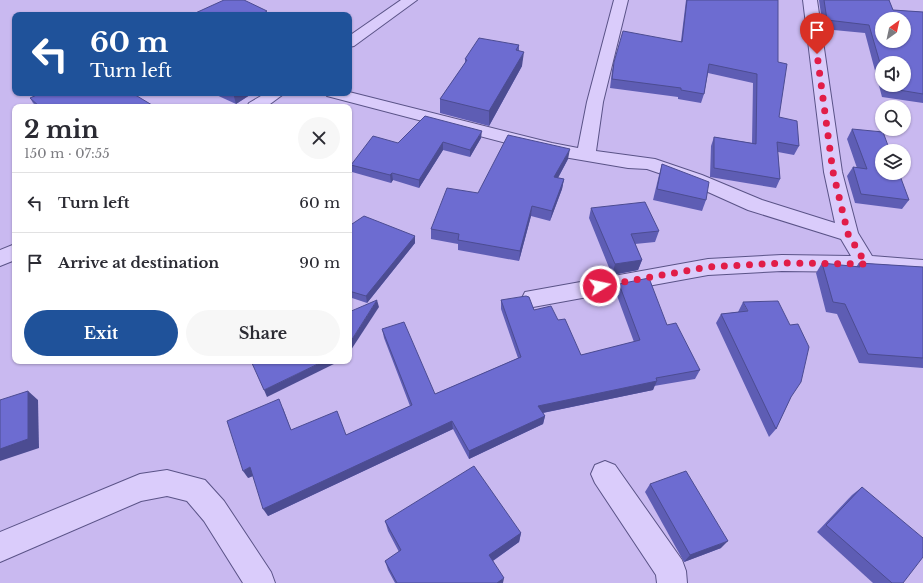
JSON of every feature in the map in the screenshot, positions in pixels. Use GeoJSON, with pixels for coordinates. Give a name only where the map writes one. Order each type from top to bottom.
{"type":"FeatureCollection","features":[{"type":"Feature","properties":{"kind":"street"},"geometry":{"type":"LineString","coordinates":[[352,41],[410,0]]}},
{"type":"Feature","properties":{"kind":"street"},"geometry":{"type":"LineString","coordinates":[[586,154],[595,102],[621,0]]}},
{"type":"Feature","properties":{"kind":"street"},"geometry":{"type":"LineString","coordinates":[[810,0],[833,172],[848,234],[866,264]]}},
{"type":"Feature","properties":{"kind":"street"},"geometry":{"type":"LineString","coordinates":[[260,104],[272,96]]}},
{"type":"Feature","properties":{"kind":"street"},"geometry":{"type":"LineString","coordinates":[[345,96],[552,149],[628,162],[649,163],[695,179],[755,205],[848,234]]}},
{"type":"Feature","properties":{"kind":"street"},"geometry":{"type":"LineString","coordinates":[[0,258],[12,253]]}},
{"type":"Feature","properties":{"kind":"street"},"geometry":{"type":"LineString","coordinates":[[533,298],[708,267],[782,263],[866,264],[923,268]]}},
{"type":"Feature","properties":{"kind":"street"},"geometry":{"type":"LineString","coordinates":[[606,474],[671,571],[672,583]]}},
{"type":"Feature","properties":{"kind":"street"},"geometry":{"type":"LineString","coordinates":[[0,547],[140,488],[167,483],[195,490],[214,511],[260,583]]}},
{"type":"Feature","properties":{"kind":"building"},"geometry":{"type":"Polygon","coordinates":[[[224,0],[244,0],[267,11],[266,12],[198,12],[224,0]]]}},
{"type":"Feature","properties":{"kind":"building"},"geometry":{"type":"Polygon","coordinates":[[[687,0],[778,0],[778,62],[787,64],[779,117],[797,121],[799,146],[777,142],[780,179],[714,168],[714,137],[756,144],[757,74],[709,64],[704,94],[681,90],[681,88],[612,79],[614,62],[623,31],[682,42],[687,0]]]}},
{"type":"Feature","properties":{"kind":"building"},"geometry":{"type":"Polygon","coordinates":[[[824,0],[889,0],[893,10],[923,12],[923,94],[911,92],[911,56],[878,56],[876,48],[911,48],[911,12],[875,12],[875,46],[869,25],[827,20],[824,0]]]}},
{"type":"Feature","properties":{"kind":"building"},"geometry":{"type":"Polygon","coordinates":[[[479,38],[519,45],[516,50],[524,52],[489,111],[440,99],[467,60],[465,59],[479,38]]]}},
{"type":"Feature","properties":{"kind":"building"},"geometry":{"type":"Polygon","coordinates":[[[34,96],[137,96],[150,104],[37,104],[30,98],[34,96]]]}},
{"type":"Feature","properties":{"kind":"building"},"geometry":{"type":"Polygon","coordinates":[[[425,116],[482,131],[470,150],[443,142],[419,180],[392,173],[390,175],[352,165],[373,136],[398,143],[425,116]]]}},
{"type":"Feature","properties":{"kind":"building"},"geometry":{"type":"Polygon","coordinates":[[[852,129],[875,131],[875,136],[884,136],[887,144],[875,144],[875,180],[902,180],[909,200],[861,194],[853,167],[867,169],[852,129]]]}},
{"type":"Feature","properties":{"kind":"building"},"geometry":{"type":"Polygon","coordinates":[[[508,135],[570,149],[554,177],[564,179],[552,211],[532,206],[520,251],[458,240],[459,234],[431,229],[447,188],[478,193],[508,135]]]}},
{"type":"Feature","properties":{"kind":"building"},"geometry":{"type":"Polygon","coordinates":[[[662,164],[709,182],[706,200],[657,189],[662,164]]]}},
{"type":"Feature","properties":{"kind":"building"},"geometry":{"type":"Polygon","coordinates":[[[645,202],[659,231],[631,234],[642,260],[615,264],[591,208],[645,202]]]}},
{"type":"Feature","properties":{"kind":"building"},"geometry":{"type":"Polygon","coordinates":[[[364,216],[415,236],[366,296],[352,292],[352,224],[364,216]]]}},
{"type":"Feature","properties":{"kind":"building"},"geometry":{"type":"Polygon","coordinates":[[[822,263],[860,267],[859,263],[923,267],[923,358],[868,354],[845,304],[833,302],[822,263]]]}},
{"type":"Feature","properties":{"kind":"building"},"geometry":{"type":"Polygon","coordinates":[[[649,278],[667,325],[676,323],[700,370],[656,378],[657,381],[538,406],[545,416],[469,451],[452,421],[263,509],[250,467],[243,471],[227,421],[279,399],[291,430],[337,411],[346,435],[412,405],[382,329],[404,322],[435,394],[521,357],[501,300],[526,296],[529,297],[534,310],[551,306],[558,320],[565,319],[581,355],[640,340],[619,284],[649,278]]]}},
{"type":"Feature","properties":{"kind":"building"},"geometry":{"type":"Polygon","coordinates":[[[377,300],[352,339],[352,311],[377,300]]]}},
{"type":"Feature","properties":{"kind":"building"},"geometry":{"type":"Polygon","coordinates":[[[778,301],[790,325],[798,324],[809,347],[801,382],[791,397],[776,429],[721,314],[748,311],[743,302],[778,301]]]}},
{"type":"Feature","properties":{"kind":"building"},"geometry":{"type":"Polygon","coordinates":[[[252,364],[318,364],[264,390],[252,364]]]}},
{"type":"Feature","properties":{"kind":"building"},"geometry":{"type":"Polygon","coordinates":[[[28,391],[28,439],[0,449],[0,400],[28,391]]]}},
{"type":"Feature","properties":{"kind":"building"},"geometry":{"type":"Polygon","coordinates":[[[474,466],[521,533],[489,555],[504,578],[497,583],[397,583],[385,561],[401,550],[385,521],[474,466]]]}},
{"type":"Feature","properties":{"kind":"building"},"geometry":{"type":"Polygon","coordinates":[[[686,471],[728,541],[690,555],[650,484],[686,471]]]}},
{"type":"Feature","properties":{"kind":"building"},"geometry":{"type":"Polygon","coordinates":[[[862,487],[923,538],[923,557],[903,583],[892,583],[826,525],[862,487]]]}},
{"type":"Feature","properties":{"kind":"route"},"geometry":{"type":"LineString","coordinates":[[600,286],[708,267],[782,263],[866,264],[848,234],[833,172],[817,54]]}}]}
